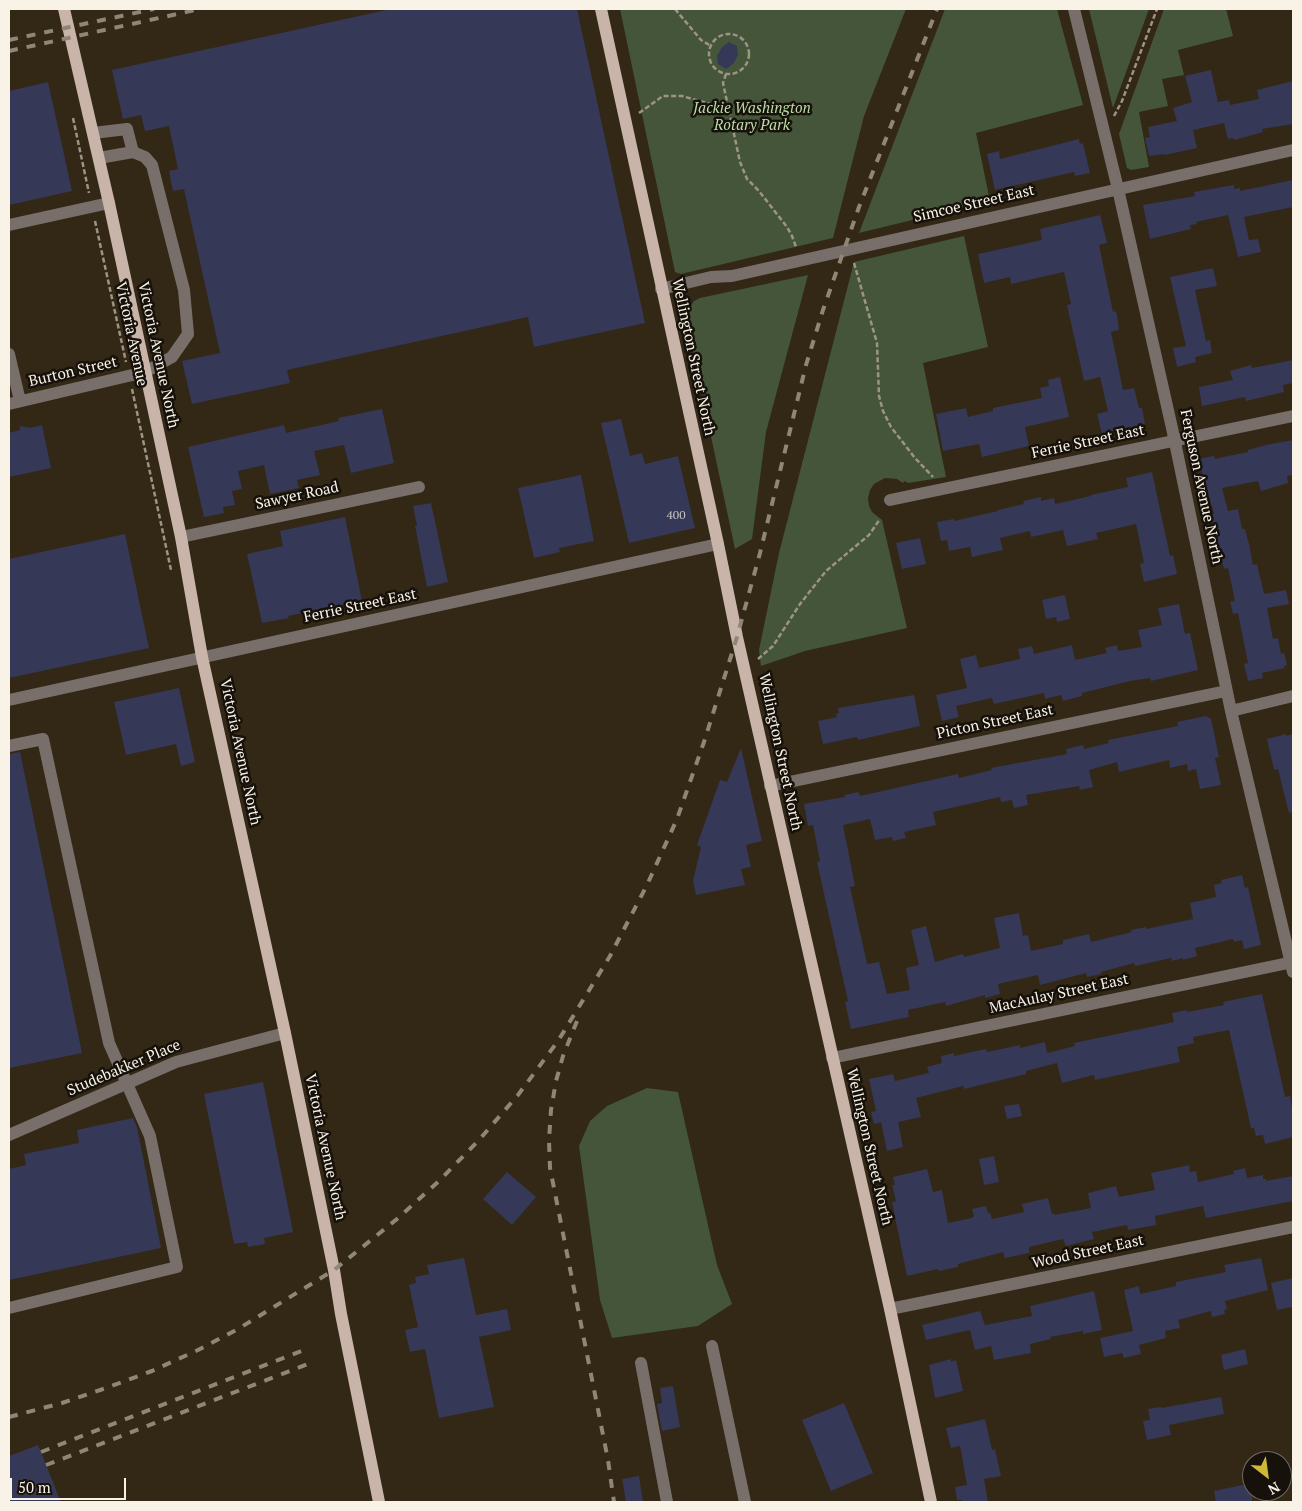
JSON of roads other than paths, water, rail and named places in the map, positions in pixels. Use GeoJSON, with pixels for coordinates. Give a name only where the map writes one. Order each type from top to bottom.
{"type":"FeatureCollection","features":[{"type":"Feature","properties":{"kind":"main road","name":"Victoria Avenue North"},"geometry":{"type":"LineString","coordinates":[[64,9],[109,203],[181,536],[202,657],[285,1033],[379,1502]]}},
{"type":"Feature","properties":{"kind":"main road","name":"Wellington Street North"},"geometry":{"type":"LineString","coordinates":[[601,9],[737,637],[890,1309],[931,1502]]}},
{"type":"Feature","properties":{"kind":"street","name":"Ferguson Avenue North"},"geometry":{"type":"LineString","coordinates":[[1074,9],[1118,188],[1175,441],[1226,691],[1293,966]]}},
{"type":"Feature","properties":{"kind":"street"},"geometry":{"type":"LineString","coordinates":[[93,133],[127,129],[133,152],[99,158]]}},
{"type":"Feature","properties":{"kind":"street","name":"Simcoe Street East"},"geometry":{"type":"LineString","coordinates":[[661,289],[711,277],[732,276],[1293,150]]}},
{"type":"Feature","properties":{"kind":"street","name":"Burton Street"},"geometry":{"type":"LineString","coordinates":[[14,402],[145,372],[172,357],[188,334],[184,290],[152,165],[145,157],[133,152]]}},
{"type":"Feature","properties":{"kind":"street"},"geometry":{"type":"LineString","coordinates":[[9,224],[109,203]]}},
{"type":"Feature","properties":{"kind":"street"},"geometry":{"type":"LineString","coordinates":[[9,354],[14,402]]}},
{"type":"Feature","properties":{"kind":"street","name":"Ferrie Street East"},"geometry":{"type":"LineString","coordinates":[[890,500],[1293,416]]}},
{"type":"Feature","properties":{"kind":"street","name":"Sawyer Road"},"geometry":{"type":"LineString","coordinates":[[181,536],[419,487]]}},
{"type":"Feature","properties":{"kind":"street","name":"Ferrie Street East"},"geometry":{"type":"LineString","coordinates":[[9,700],[718,544]]}},
{"type":"Feature","properties":{"kind":"street","name":"Picton Street East"},"geometry":{"type":"LineString","coordinates":[[770,786],[1226,691]]}},
{"type":"Feature","properties":{"kind":"street"},"geometry":{"type":"LineString","coordinates":[[1231,711],[1293,696]]}},
{"type":"Feature","properties":{"kind":"street"},"geometry":{"type":"LineString","coordinates":[[9,746],[43,739],[109,1043],[150,1136],[177,1267],[9,1308]]}},
{"type":"Feature","properties":{"kind":"street","name":"MacAulay Street East"},"geometry":{"type":"LineString","coordinates":[[832,1058],[1293,966]]}},
{"type":"Feature","properties":{"kind":"street","name":"Studebakker Place"},"geometry":{"type":"LineString","coordinates":[[9,1136],[176,1062],[285,1033]]}},
{"type":"Feature","properties":{"kind":"street","name":"Wood Street East"},"geometry":{"type":"LineString","coordinates":[[890,1309],[1293,1227]]}},
{"type":"Feature","properties":{"kind":"street"},"geometry":{"type":"LineString","coordinates":[[712,1346],[746,1502]]}},
{"type":"Feature","properties":{"kind":"street"},"geometry":{"type":"LineString","coordinates":[[641,1363],[667,1502]]}},
{"type":"Feature","properties":{"kind":"railway"},"geometry":{"type":"LineString","coordinates":[[9,40],[154,9]]}},
{"type":"Feature","properties":{"kind":"railway"},"geometry":{"type":"LineString","coordinates":[[9,51],[200,9]]}},
{"type":"Feature","properties":{"kind":"railway"},"geometry":{"type":"LineString","coordinates":[[9,1417],[62,1403],[152,1371],[238,1329],[334,1270],[397,1219],[439,1181],[479,1140],[518,1095],[558,1041],[610,956],[647,885],[677,819],[704,742],[737,637],[760,553],[806,365],[823,310],[859,207],[937,9]]}},
{"type":"Feature","properties":{"kind":"railway"},"geometry":{"type":"LineString","coordinates":[[577,1021],[563,1056],[556,1081],[551,1110],[550,1168],[608,1460],[614,1502]]}},
{"type":"Feature","properties":{"kind":"railway"},"geometry":{"type":"LineString","coordinates":[[41,1452],[309,1348]]}},
{"type":"Feature","properties":{"kind":"railway"},"geometry":{"type":"LineString","coordinates":[[46,1465],[313,1362]]}},
{"type":"Feature","properties":{"kind":"park label","name":"Jackie Washington Rotary Park"},"geometry":{"type":"Point","coordinates":[752,118]}}]}
